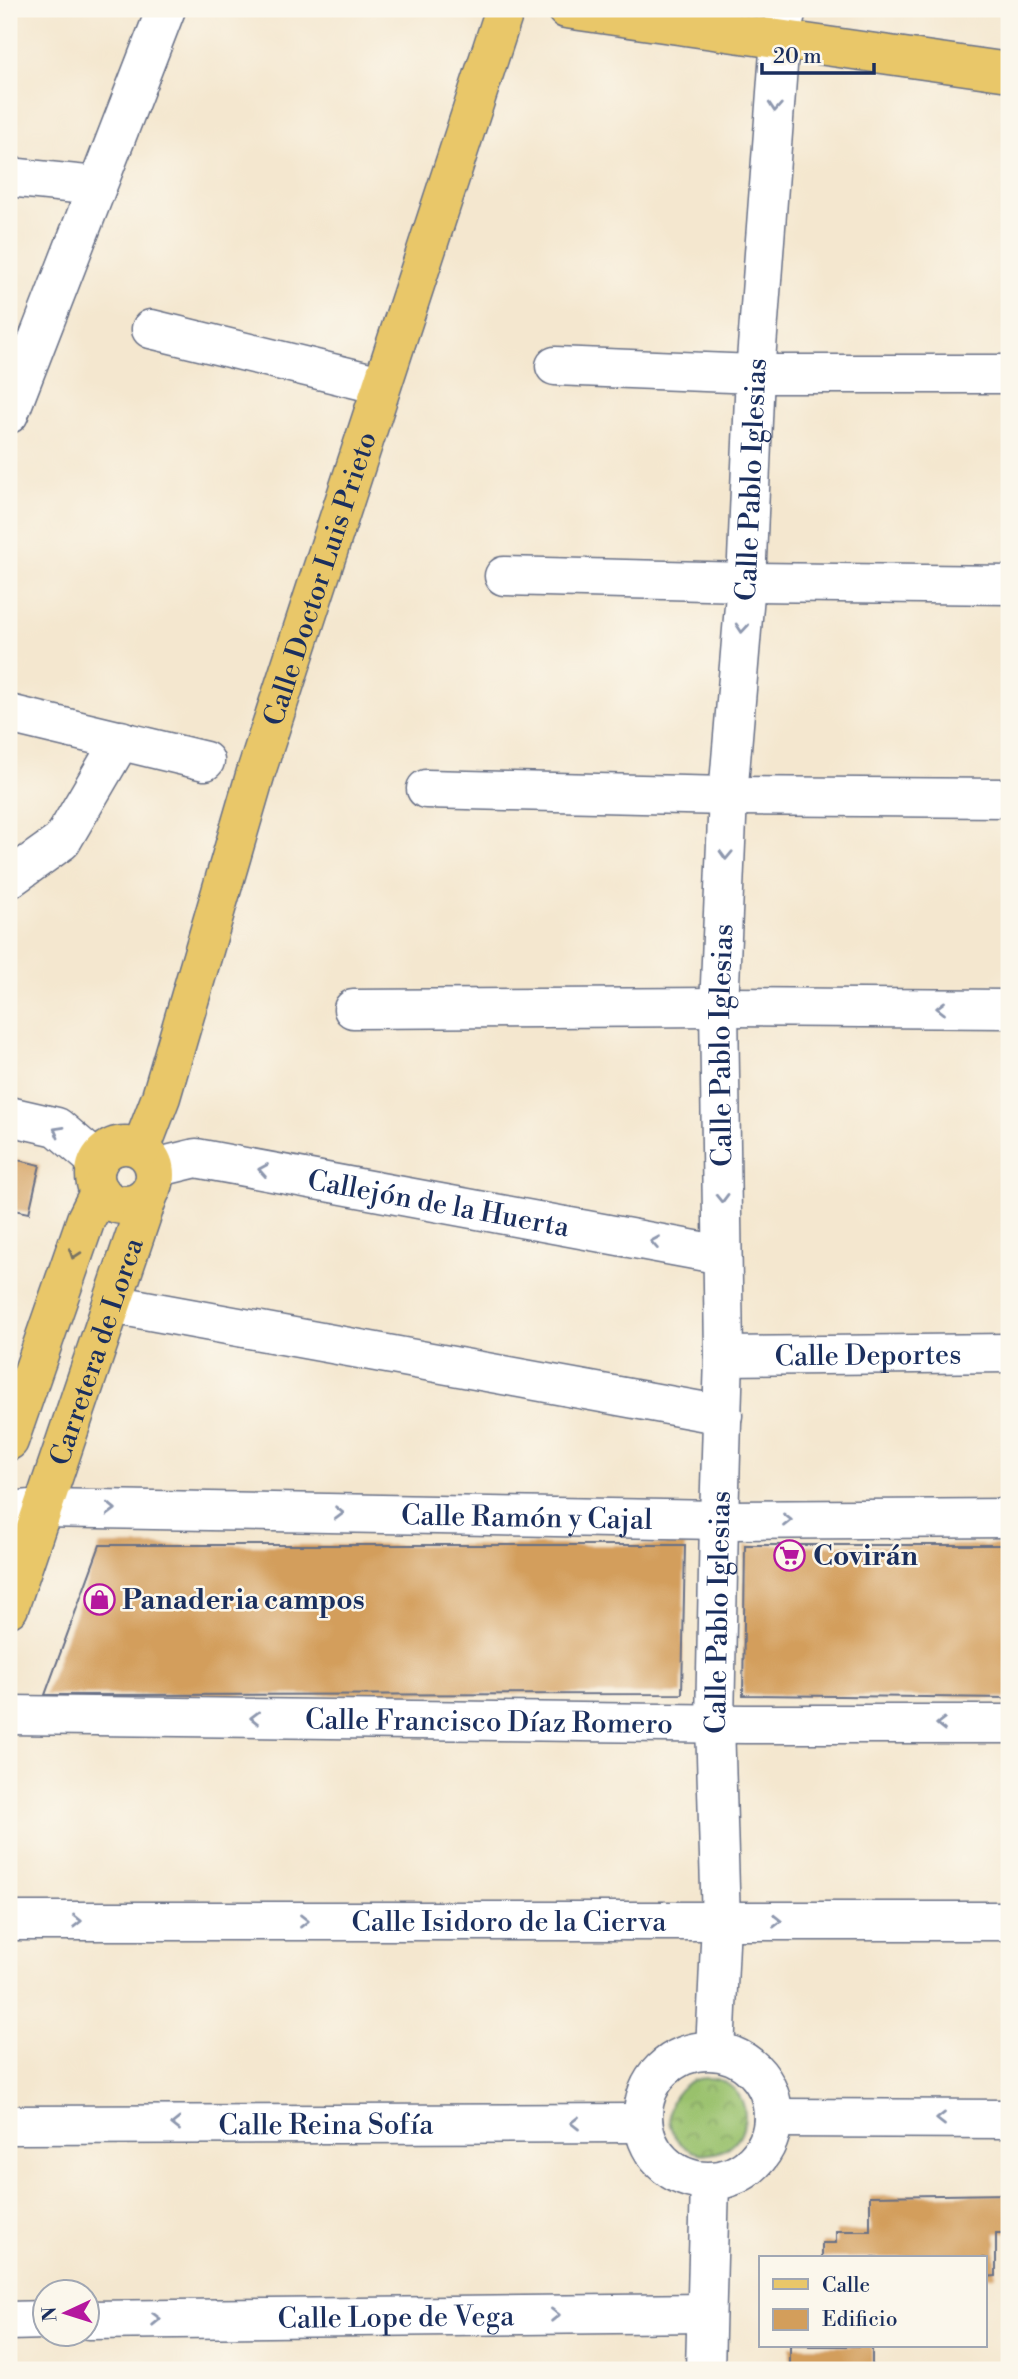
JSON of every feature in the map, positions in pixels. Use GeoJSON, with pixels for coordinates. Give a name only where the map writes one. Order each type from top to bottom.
{"type":"FeatureCollection","features":[{"type":"Feature","properties":{"kind":"main road","name":"Calle Doctor Luis Prieto"},"geometry":{"type":"LineString","coordinates":[[148,1170],[161,1097],[256,772],[505,9]]}},
{"type":"Feature","properties":{"kind":"main road"},"geometry":{"type":"LineString","coordinates":[[566,9],[783,24],[1009,72]]}},
{"type":"Feature","properties":{"kind":"main road"},"geometry":{"type":"LineString","coordinates":[[129,1144],[148,1170],[138,1203],[124,1205],[113,1203],[99,1176],[104,1153],[116,1146],[129,1144]]}},
{"type":"Feature","properties":{"kind":"main road","name":"Carretera de Lorca"},"geometry":{"type":"LineString","coordinates":[[9,1608],[26,1510],[112,1304],[148,1170]]}},
{"type":"Feature","properties":{"kind":"main road","name":"Carretera de Lorca"},"geometry":{"type":"LineString","coordinates":[[9,1441],[99,1176]]}},
{"type":"Feature","properties":{"kind":"street"},"geometry":{"type":"LineString","coordinates":[[9,415],[166,9]]}},
{"type":"Feature","properties":{"kind":"street","name":"Calle Pablo Iglesias"},"geometry":{"type":"LineString","coordinates":[[715,2051],[721,1922],[715,1723],[724,1356],[719,1007],[728,796],[746,582],[755,374],[783,24]]}},
{"type":"Feature","properties":{"kind":"street"},"geometry":{"type":"LineString","coordinates":[[9,177],[96,186]]}},
{"type":"Feature","properties":{"kind":"street"},"geometry":{"type":"LineString","coordinates":[[151,329],[381,385]]}},
{"type":"Feature","properties":{"kind":"street"},"geometry":{"type":"LineString","coordinates":[[555,366],[755,374],[1009,374]]}},
{"type":"Feature","properties":{"kind":"street"},"geometry":{"type":"LineString","coordinates":[[504,576],[1009,585]]}},
{"type":"Feature","properties":{"kind":"street"},"geometry":{"type":"LineString","coordinates":[[9,714],[205,761]]}},
{"type":"Feature","properties":{"kind":"street"},"geometry":{"type":"LineString","coordinates":[[9,879],[61,841],[121,740]]}},
{"type":"Feature","properties":{"kind":"street"},"geometry":{"type":"LineString","coordinates":[[426,789],[1009,799]]}},
{"type":"Feature","properties":{"kind":"street"},"geometry":{"type":"LineString","coordinates":[[353,1009],[1009,1009]]}},
{"type":"Feature","properties":{"kind":"street"},"geometry":{"type":"LineString","coordinates":[[9,1116],[57,1127],[99,1176]]}},
{"type":"Feature","properties":{"kind":"street","name":"Callejón de la Huerta"},"geometry":{"type":"LineString","coordinates":[[148,1170],[196,1158],[722,1255]]}},
{"type":"Feature","properties":{"kind":"street"},"geometry":{"type":"LineString","coordinates":[[112,1304],[723,1415]]}},
{"type":"Feature","properties":{"kind":"street","name":"Calle Deportes"},"geometry":{"type":"LineString","coordinates":[[724,1356],[1009,1353]]}},
{"type":"Feature","properties":{"kind":"street","name":"Calle Ramón y Cajal"},"geometry":{"type":"LineString","coordinates":[[26,1510],[719,1520],[1009,1518]]}},
{"type":"Feature","properties":{"kind":"street","name":"Calle Francisco Díaz Romero"},"geometry":{"type":"LineString","coordinates":[[9,1714],[1009,1724]]}},
{"type":"Feature","properties":{"kind":"street","name":"Calle Isidoro de la Cierva"},"geometry":{"type":"LineString","coordinates":[[9,1921],[1009,1921]]}},
{"type":"Feature","properties":{"kind":"street"},"geometry":{"type":"LineString","coordinates":[[715,2051],[736,2057],[754,2070],[767,2089],[773,2119],[766,2144],[754,2163],[735,2175],[710,2182],[691,2180],[665,2166],[649,2144],[643,2123],[645,2099],[662,2070],[685,2056],[715,2051]]}},
{"type":"Feature","properties":{"kind":"street"},"geometry":{"type":"LineString","coordinates":[[773,2119],[1009,2119]]}},
{"type":"Feature","properties":{"kind":"street","name":"Calle Reina Sofía"},"geometry":{"type":"LineString","coordinates":[[9,2125],[643,2123]]}},
{"type":"Feature","properties":{"kind":"street"},"geometry":{"type":"LineString","coordinates":[[705,2370],[710,2182]]}},
{"type":"Feature","properties":{"kind":"street","name":"Calle Lope de Vega"},"geometry":{"type":"LineString","coordinates":[[102,2320],[706,2313]]}},
{"type":"Feature","properties":{"kind":"street"},"geometry":{"type":"LineString","coordinates":[[9,2321],[32,2320]]}},
{"type":"Feature","properties":{"kind":"green space"},"geometry":{"type":"Polygon","coordinates":[[[700,2078],[714,2078],[728,2084],[739,2095],[745,2116],[742,2131],[734,2143],[714,2154],[700,2154],[686,2148],[675,2137],[669,2123],[669,2109],[675,2095],[686,2084],[700,2078]]]}},
{"type":"Feature","properties":{"kind":"building"},"geometry":{"type":"Polygon","coordinates":[[[9,1158],[40,1165],[29,1213],[9,1209],[9,1158]]]}},
{"type":"Feature","properties":{"kind":"building"},"geometry":{"type":"Polygon","coordinates":[[[100,1545],[685,1545],[682,1694],[45,1695],[100,1545]]]}},
{"type":"Feature","properties":{"kind":"building"},"geometry":{"type":"Polygon","coordinates":[[[745,1545],[1009,1545],[1009,1698],[743,1695],[745,1545]]]}},
{"type":"Feature","properties":{"kind":"building"},"geometry":{"type":"Polygon","coordinates":[[[1009,2194],[1009,2233],[996,2233],[996,2276],[986,2277],[986,2256],[822,2256],[822,2243],[836,2243],[836,2231],[870,2231],[870,2196],[1009,2194]]]}},
{"type":"Feature","properties":{"kind":"building"},"geometry":{"type":"Polygon","coordinates":[[[790,2348],[872,2348],[872,2370],[790,2370],[790,2348]]]}},
{"type":"Feature","properties":{"kind":"place","name":"Covirán"},"geometry":{"type":"Point","coordinates":[790,1555]}},
{"type":"Feature","properties":{"kind":"place","name":"Panaderia campos"},"geometry":{"type":"Point","coordinates":[99,1599]}}]}
